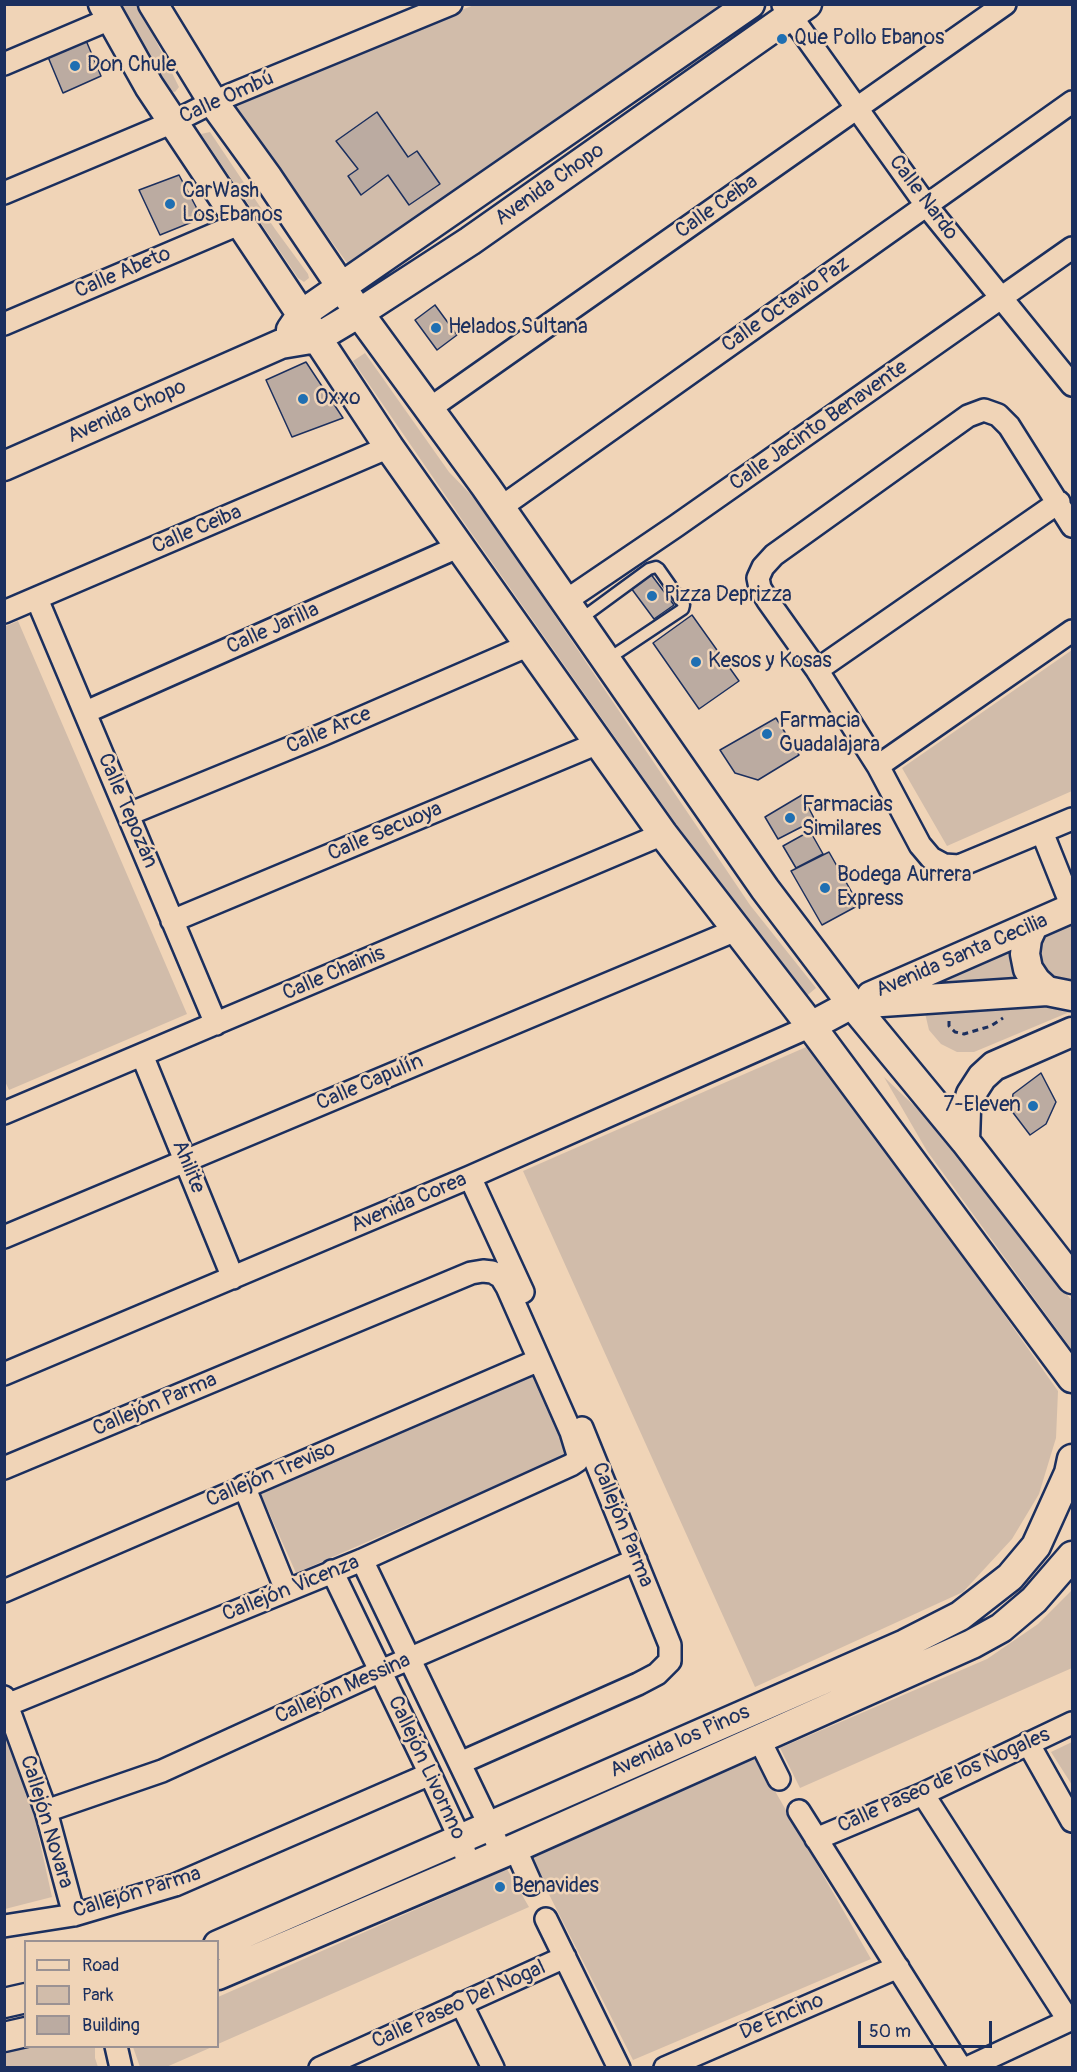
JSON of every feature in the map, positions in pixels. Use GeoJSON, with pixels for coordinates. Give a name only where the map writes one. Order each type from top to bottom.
{"type":"FeatureCollection","features":[{"type":"Feature","properties":{"kind":"street"},"geometry":{"type":"LineString","coordinates":[[153,4],[213,102],[268,177],[358,313],[500,508],[765,888],[852,1004],[964,1141],[1072,1279]]}},
{"type":"Feature","properties":{"kind":"street","name":"Calle Ombú"},"geometry":{"type":"LineString","coordinates":[[4,193],[173,122],[213,102],[451,4]]}},
{"type":"Feature","properties":{"kind":"street","name":"Avenida Chopo"},"geometry":{"type":"LineString","coordinates":[[310,326],[341,288],[750,4]]}},
{"type":"Feature","properties":{"kind":"street","name":"Calle Ceiba"},"geometry":{"type":"LineString","coordinates":[[429,409],[1005,4]]}},
{"type":"Feature","properties":{"kind":"street","name":"Avenida Chopo"},"geometry":{"type":"LineString","coordinates":[[4,465],[282,344],[310,326],[358,313],[470,241],[793,8]]}},
{"type":"Feature","properties":{"kind":"street","name":"Calle Nardo"},"geometry":{"type":"LineString","coordinates":[[793,8],[858,108],[926,205],[1072,385]]}},
{"type":"Feature","properties":{"kind":"street"},"geometry":{"type":"LineString","coordinates":[[4,64],[106,12],[149,86],[389,447],[598,743],[663,834],[811,1026],[1072,1378]]}},
{"type":"Feature","properties":{"kind":"street","name":"Calle Octavio Paz"},"geometry":{"type":"LineString","coordinates":[[500,508],[1072,102]]}},
{"type":"Feature","properties":{"kind":"street","name":"Calle Abeto"},"geometry":{"type":"LineString","coordinates":[[4,324],[241,223]]}},
{"type":"Feature","properties":{"kind":"street","name":"Calle Jacinto Benavente"},"geometry":{"type":"LineString","coordinates":[[571,611],[676,526],[1072,248]]}},
{"type":"Feature","properties":{"kind":"street"},"geometry":{"type":"LineString","coordinates":[[1071,823],[1042,832],[959,866],[944,865],[931,858],[921,845],[878,766],[817,670],[760,588],[758,578],[763,567],[774,555],[968,416],[984,410],[998,415],[1009,426],[1072,526]]}},
{"type":"Feature","properties":{"kind":"street","name":"Calle Ceiba"},"geometry":{"type":"LineString","coordinates":[[4,612],[389,447]]}},
{"type":"Feature","properties":{"kind":"street"},"geometry":{"type":"LineString","coordinates":[[817,670],[1059,502]]}},
{"type":"Feature","properties":{"kind":"street","name":"Calle Jarilla"},"geometry":{"type":"LineString","coordinates":[[86,712],[460,546]]}},
{"type":"Feature","properties":{"kind":"street","name":"Calle Tepozán"},"geometry":{"type":"LineString","coordinates":[[37,599],[216,1024]]}},
{"type":"Feature","properties":{"kind":"street"},"geometry":{"type":"LineString","coordinates":[[878,766],[1072,631]]}},
{"type":"Feature","properties":{"kind":"street","name":"Calle Arce"},"geometry":{"type":"LineString","coordinates":[[129,814],[324,734],[529,645]]}},
{"type":"Feature","properties":{"kind":"street","name":"Calle Secuoya"},"geometry":{"type":"LineString","coordinates":[[172,921],[598,743]]}},
{"type":"Feature","properties":{"kind":"street"},"geometry":{"type":"LineString","coordinates":[[1042,832],[1072,908]]}},
{"type":"Feature","properties":{"kind":"street","name":"Calle Chainis"},"geometry":{"type":"LineString","coordinates":[[6,1110],[216,1024],[663,834]]}},
{"type":"Feature","properties":{"kind":"street","name":"Avenida Santa Cecilia"},"geometry":{"type":"LineString","coordinates":[[811,1026],[852,1004],[1072,908]]}},
{"type":"Feature","properties":{"kind":"street"},"geometry":{"type":"LineString","coordinates":[[1033,926],[1026,947],[1028,969],[1036,981],[1060,994]]}},
{"type":"Feature","properties":{"kind":"street","name":"Calle Capulín"},"geometry":{"type":"LineString","coordinates":[[4,1237],[736,930]]}},
{"type":"Feature","properties":{"kind":"street"},"geometry":{"type":"LineString","coordinates":[[852,1004],[1060,994]]}},
{"type":"Feature","properties":{"kind":"street","name":"Avenida Corea"},"geometry":{"type":"LineString","coordinates":[[4,1374],[470,1177],[811,1026]]}},
{"type":"Feature","properties":{"kind":"street"},"geometry":{"type":"LineString","coordinates":[[964,1141],[966,1110],[971,1094],[982,1077],[994,1066],[1072,1032]]}},
{"type":"Feature","properties":{"kind":"street","name":"Ahilite"},"geometry":{"type":"LineString","coordinates":[[142,1055],[233,1278]]}},
{"type":"Feature","properties":{"kind":"street","name":"Callejón Parma"},"geometry":{"type":"LineString","coordinates":[[460,1763],[638,1684],[657,1674],[670,1661],[670,1645],[636,1560],[550,1355],[470,1177]]}},
{"type":"Feature","properties":{"kind":"street","name":"Callejón Parma"},"geometry":{"type":"LineString","coordinates":[[4,1468],[471,1273],[492,1272],[504,1281],[539,1360]]}},
{"type":"Feature","properties":{"kind":"street","name":"Callejón Vicenza"},"geometry":{"type":"LineString","coordinates":[[6,1701],[362,1560],[571,1465],[577,1461],[576,1444],[539,1360]]}},
{"type":"Feature","properties":{"kind":"street","name":"Callejón Treviso"},"geometry":{"type":"LineString","coordinates":[[4,1591],[539,1360]]}},
{"type":"Feature","properties":{"kind":"street","name":"Avenida los Pinos"},"geometry":{"type":"LineString","coordinates":[[219,1945],[905,1644],[960,1616],[1010,1577],[1036,1546],[1069,1473],[1072,1459]]}},
{"type":"Feature","properties":{"kind":"street"},"geometry":{"type":"LineString","coordinates":[[244,1486],[286,1590]]}},
{"type":"Feature","properties":{"kind":"street","name":"Avenida los Pinos"},"geometry":{"type":"LineString","coordinates":[[219,1975],[508,1851],[972,1644],[1001,1628],[1034,1600],[1072,1556]]}},
{"type":"Feature","properties":{"kind":"street","name":"Callejón Livornno"},"geometry":{"type":"LineString","coordinates":[[362,1560],[490,1826],[531,1884]]}},
{"type":"Feature","properties":{"kind":"street","name":"Callejón Messina"},"geometry":{"type":"LineString","coordinates":[[46,1811],[162,1771],[381,1671],[636,1560]]}},
{"type":"Feature","properties":{"kind":"street","name":"Callejón Livornno"},"geometry":{"type":"LineString","coordinates":[[332,1572],[430,1774],[460,1839],[470,1867]]}},
{"type":"Feature","properties":{"kind":"street"},"geometry":{"type":"LineString","coordinates":[[1010,1577],[1034,1600]]}},
{"type":"Feature","properties":{"kind":"street","name":"Callejón Novara"},"geometry":{"type":"LineString","coordinates":[[6,1701],[46,1811],[74,1915]]}},
{"type":"Feature","properties":{"kind":"street","name":"Calle Paseo de los Nogales"},"geometry":{"type":"LineString","coordinates":[[816,1839],[923,1794],[1072,1723]]}},
{"type":"Feature","properties":{"kind":"street"},"geometry":{"type":"LineString","coordinates":[[759,1739],[779,1779]]}},
{"type":"Feature","properties":{"kind":"street"},"geometry":{"type":"LineString","coordinates":[[1028,1743],[1070,1813]]}},
{"type":"Feature","properties":{"kind":"street","name":"Callejón Parma"},"geometry":{"type":"LineString","coordinates":[[4,1926],[74,1915],[175,1886],[430,1774]]}},
{"type":"Feature","properties":{"kind":"street"},"geometry":{"type":"LineString","coordinates":[[923,1794],[1071,2020],[967,2067]]}},
{"type":"Feature","properties":{"kind":"street"},"geometry":{"type":"LineString","coordinates":[[799,1811],[961,2067]]}},
{"type":"Feature","properties":{"kind":"street"},"geometry":{"type":"LineString","coordinates":[[546,1919],[619,2067]]}},
{"type":"Feature","properties":{"kind":"street","name":"Calle Paseo Del Nogal"},"geometry":{"type":"LineString","coordinates":[[320,2067],[363,2059],[461,2003],[565,1957]]}},
{"type":"Feature","properties":{"kind":"street","name":"De Encino"},"geometry":{"type":"LineString","coordinates":[[665,2067],[898,1967]]}},
{"type":"Feature","properties":{"kind":"street"},"geometry":{"type":"LineString","coordinates":[[4,2003],[24,1998]]}},
{"type":"Feature","properties":{"kind":"street"},"geometry":{"type":"LineString","coordinates":[[461,2003],[493,2067]]}},
{"type":"Feature","properties":{"kind":"street"},"geometry":{"type":"LineString","coordinates":[[4,2037],[24,2032]]}},
{"type":"Feature","properties":{"kind":"street"},"geometry":{"type":"LineString","coordinates":[[116,2048],[121,2067]]}},
{"type":"Feature","properties":{"kind":"lane"},"geometry":{"type":"LineString","coordinates":[[571,611],[653,567],[659,569],[684,604],[683,609],[605,660]]}},
{"type":"Feature","properties":{"kind":"green space"},"geometry":{"type":"Polygon","coordinates":[[[119,5],[138,5],[179,87],[175,92],[168,91],[119,5]]]}},
{"type":"Feature","properties":{"kind":"green space"},"geometry":{"type":"Polygon","coordinates":[[[474,5],[725,5],[350,267],[230,101],[474,5]]]}},
{"type":"Feature","properties":{"kind":"green space"},"geometry":{"type":"Polygon","coordinates":[[[750,9],[758,19],[380,279],[375,272],[750,9]]]}},
{"type":"Feature","properties":{"kind":"green space"},"geometry":{"type":"Polygon","coordinates":[[[210,132],[308,274],[309,278],[304,282],[298,278],[201,134],[210,132]]]}},
{"type":"Feature","properties":{"kind":"green space"},"geometry":{"type":"Polygon","coordinates":[[[365,353],[449,472],[478,502],[750,905],[816,988],[804,998],[731,902],[353,361],[365,353]]]}},
{"type":"Feature","properties":{"kind":"green space"},"geometry":{"type":"Polygon","coordinates":[[[18,621],[187,1014],[9,1090],[4,1079],[4,627],[18,621]]]}},
{"type":"Feature","properties":{"kind":"green space"},"geometry":{"type":"Polygon","coordinates":[[[1072,650],[1072,791],[947,846],[902,768],[1072,650]]]}},
{"type":"Feature","properties":{"kind":"green space"},"geometry":{"type":"Polygon","coordinates":[[[1072,924],[1072,1011],[974,1052],[957,1052],[941,1044],[929,1030],[924,1009],[931,991],[950,976],[1072,924]]]}},
{"type":"Feature","properties":{"kind":"green space"},"geometry":{"type":"Polygon","coordinates":[[[813,1044],[1058,1391],[1056,1438],[1039,1494],[1012,1539],[963,1592],[755,1687],[523,1171],[813,1044]]]}},
{"type":"Feature","properties":{"kind":"green space"},"geometry":{"type":"Polygon","coordinates":[[[884,1077],[948,1138],[1072,1301],[1072,1350],[927,1151],[884,1077]]]}},
{"type":"Feature","properties":{"kind":"green space"},"geometry":{"type":"Polygon","coordinates":[[[532,1372],[568,1454],[296,1573],[259,1490],[532,1372]]]}},
{"type":"Feature","properties":{"kind":"green space"},"geometry":{"type":"Polygon","coordinates":[[[1072,1590],[1072,1668],[800,1788],[780,1748],[987,1659],[1038,1624],[1072,1590]]]}},
{"type":"Feature","properties":{"kind":"green space"},"geometry":{"type":"Polygon","coordinates":[[[4,1733],[31,1802],[52,1897],[5,1909],[4,1733]]]}},
{"type":"Feature","properties":{"kind":"green space"},"geometry":{"type":"Polygon","coordinates":[[[1072,1742],[1072,1785],[1051,1752],[1072,1742]]]}},
{"type":"Feature","properties":{"kind":"green space"},"geometry":{"type":"Polygon","coordinates":[[[755,1756],[871,1959],[633,2060],[529,1855],[755,1756]]]}},
{"type":"Feature","properties":{"kind":"green space"},"geometry":{"type":"Polygon","coordinates":[[[507,1869],[529,1907],[219,2044],[219,1997],[507,1869]]]}},
{"type":"Feature","properties":{"kind":"green space"},"geometry":{"type":"Polygon","coordinates":[[[4,2044],[24,2046],[24,2048],[95,2048],[98,2067],[5,2067],[4,2044]]]}},
{"type":"Feature","properties":{"kind":"green space"},"geometry":{"type":"Polygon","coordinates":[[[134,2048],[210,2048],[164,2068],[140,2067],[134,2048]]]}},
{"type":"Feature","properties":{"kind":"building","name":"Don Chule"},"geometry":{"type":"Polygon","coordinates":[[[85,38],[101,76],[63,93],[48,57],[85,38]]]}},
{"type":"Feature","properties":{"kind":"building"},"geometry":{"type":"Polygon","coordinates":[[[377,112],[408,157],[417,151],[440,184],[409,205],[388,175],[361,195],[348,176],[358,169],[336,141],[377,112]]]}},
{"type":"Feature","properties":{"kind":"building","name":"CarWash Los Ebanos"},"geometry":{"type":"Polygon","coordinates":[[[179,175],[202,218],[160,235],[139,190],[179,175]]]}},
{"type":"Feature","properties":{"kind":"building","name":"Helados Sultana"},"geometry":{"type":"Polygon","coordinates":[[[435,305],[457,335],[437,350],[415,320],[435,305]]]}},
{"type":"Feature","properties":{"kind":"building","name":"Oxxo"},"geometry":{"type":"Polygon","coordinates":[[[306,362],[343,418],[292,437],[266,380],[306,362]]]}},
{"type":"Feature","properties":{"kind":"building","name":"Pizza Deprizza"},"geometry":{"type":"Polygon","coordinates":[[[650,573],[674,605],[654,619],[631,588],[650,573]]]}},
{"type":"Feature","properties":{"kind":"building","name":"Kesos y Kosas"},"geometry":{"type":"Polygon","coordinates":[[[692,615],[739,681],[699,709],[653,643],[692,615]]]}},
{"type":"Feature","properties":{"kind":"building","name":"Farmacia Guadalajara"},"geometry":{"type":"Polygon","coordinates":[[[776,718],[799,755],[758,780],[735,773],[720,750],[776,718]]]}},
{"type":"Feature","properties":{"kind":"building","name":"Farmacias Similares"},"geometry":{"type":"Polygon","coordinates":[[[802,795],[815,820],[778,839],[765,817],[802,795]]]}},
{"type":"Feature","properties":{"kind":"building"},"geometry":{"type":"Polygon","coordinates":[[[810,831],[823,854],[796,868],[783,846],[810,831]]]}},
{"type":"Feature","properties":{"kind":"building","name":"Bodega Aurrera Express"},"geometry":{"type":"Polygon","coordinates":[[[829,852],[859,905],[822,925],[791,871],[829,852]]]}},
{"type":"Feature","properties":{"kind":"building","name":"7-Eleven"},"geometry":{"type":"Polygon","coordinates":[[[1041,1073],[1056,1102],[1046,1124],[1030,1135],[1011,1110],[1013,1094],[1041,1073]]]}},
{"type":"Feature","properties":{"kind":"place","name":"Que Pollo Ebanos"},"geometry":{"type":"Point","coordinates":[782,39]}},
{"type":"Feature","properties":{"kind":"place","name":"Don Chule"},"geometry":{"type":"Point","coordinates":[75,66]}},
{"type":"Feature","properties":{"kind":"place","name":"CarWash Los Ebanos"},"geometry":{"type":"Point","coordinates":[170,204]}},
{"type":"Feature","properties":{"kind":"place","name":"Helados Sultana"},"geometry":{"type":"Point","coordinates":[436,328]}},
{"type":"Feature","properties":{"kind":"place","name":"Oxxo"},"geometry":{"type":"Point","coordinates":[303,399]}},
{"type":"Feature","properties":{"kind":"place","name":"Pizza Deprizza"},"geometry":{"type":"Point","coordinates":[652,596]}},
{"type":"Feature","properties":{"kind":"place","name":"Kesos y Kosas"},"geometry":{"type":"Point","coordinates":[696,662]}},
{"type":"Feature","properties":{"kind":"place","name":"Farmacia Guadalajara"},"geometry":{"type":"Point","coordinates":[767,734]}},
{"type":"Feature","properties":{"kind":"place","name":"Farmacias Similares"},"geometry":{"type":"Point","coordinates":[790,818]}},
{"type":"Feature","properties":{"kind":"place","name":"Bodega Aurrera Express"},"geometry":{"type":"Point","coordinates":[825,888]}},
{"type":"Feature","properties":{"kind":"place","name":"7-Eleven"},"geometry":{"type":"Point","coordinates":[1033,1106]}},
{"type":"Feature","properties":{"kind":"place","name":"Benavides"},"geometry":{"type":"Point","coordinates":[500,1887]}}]}
